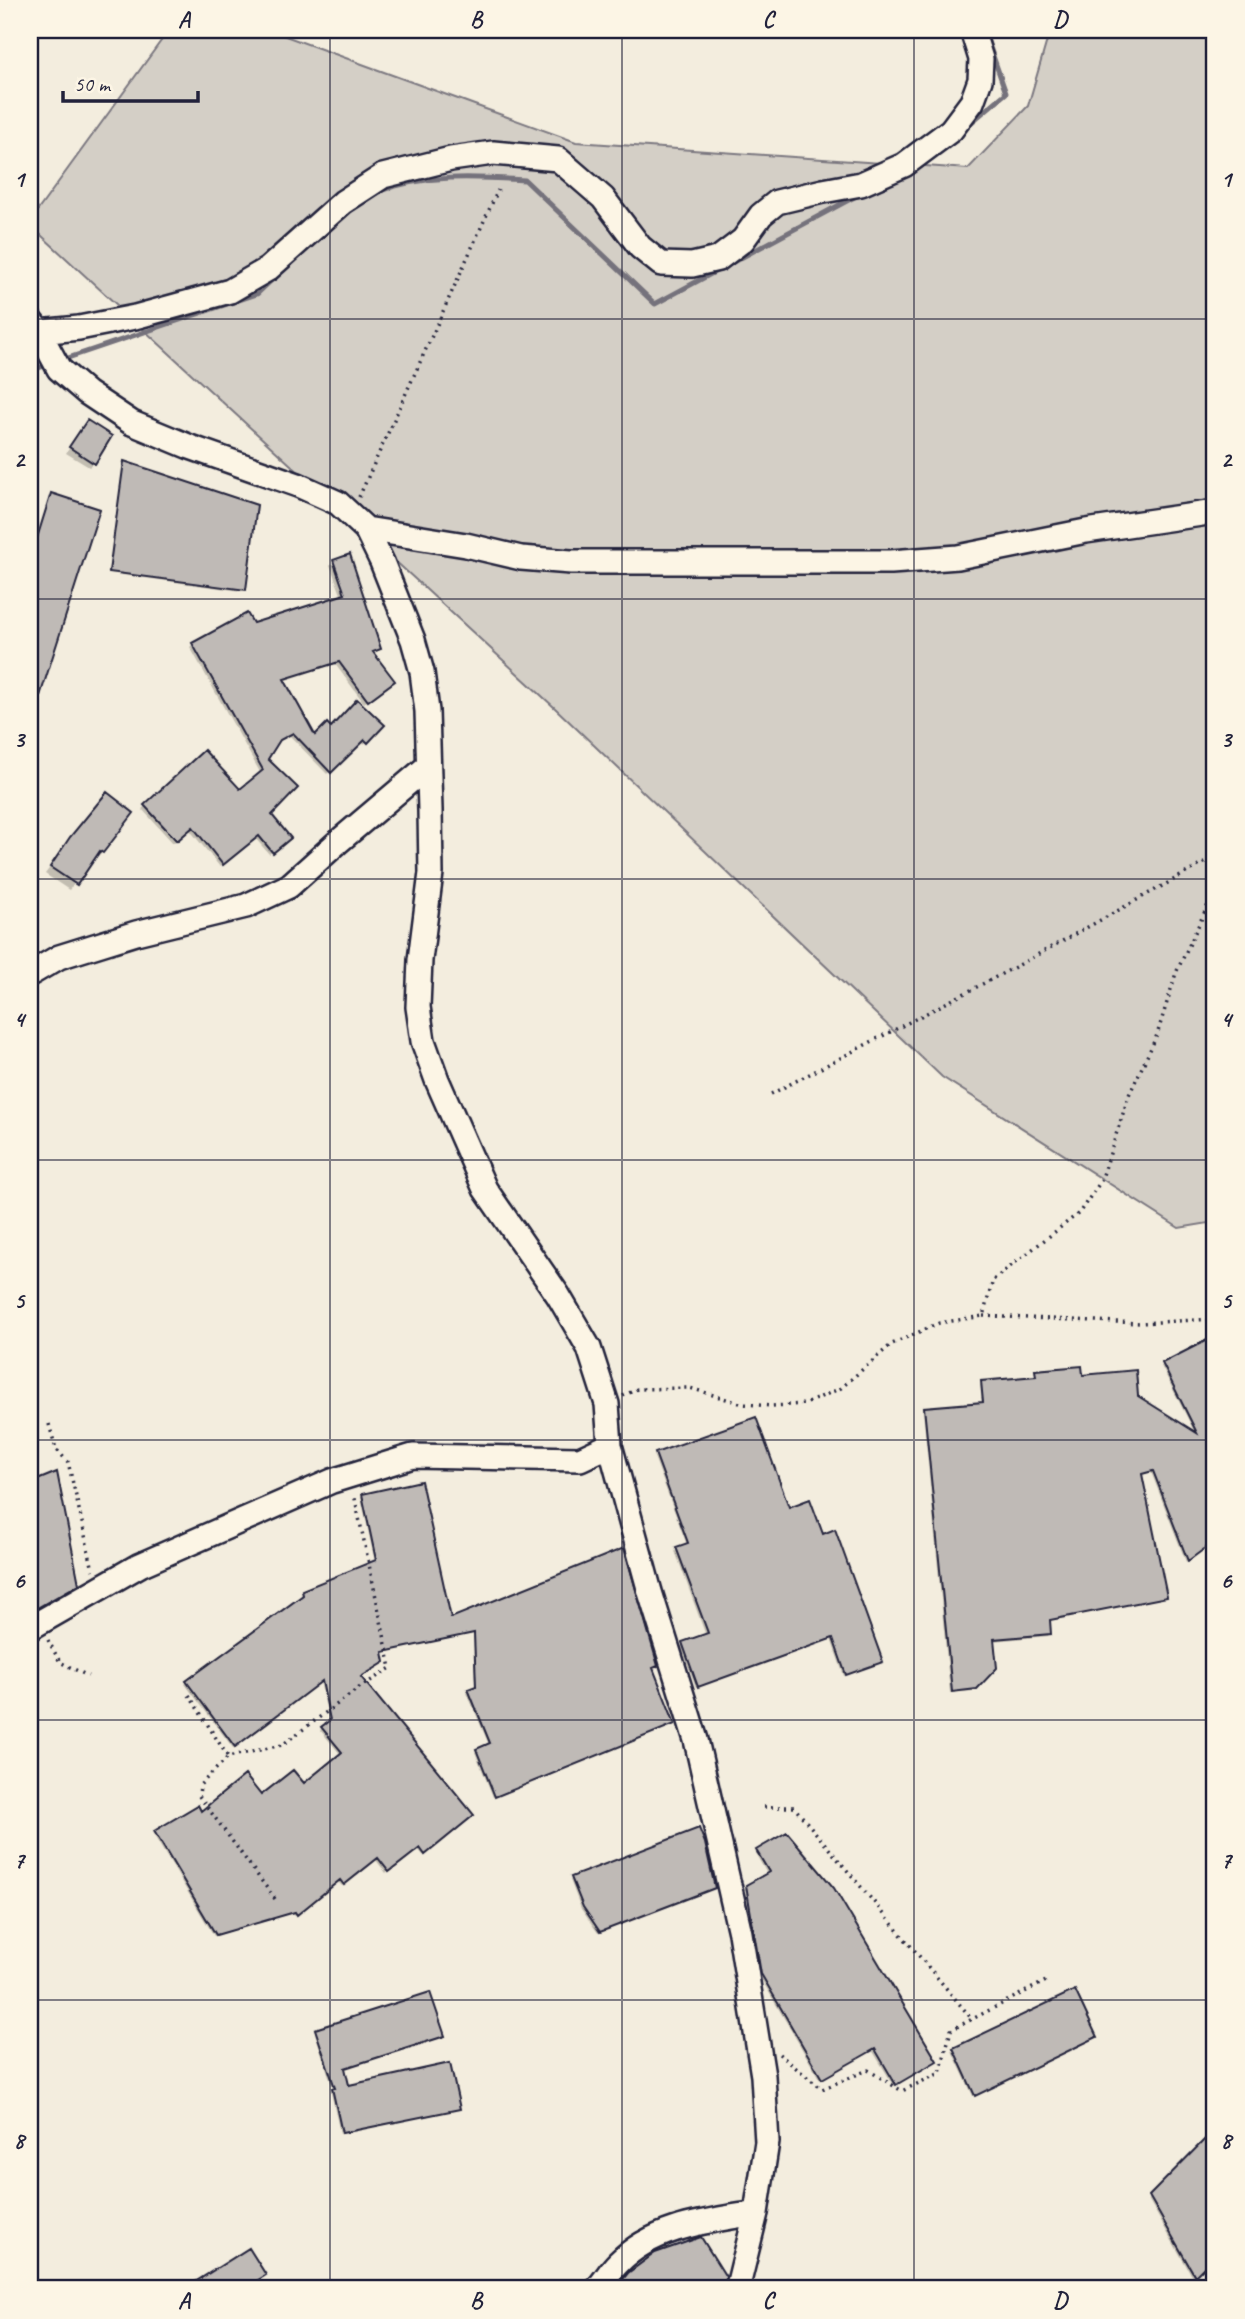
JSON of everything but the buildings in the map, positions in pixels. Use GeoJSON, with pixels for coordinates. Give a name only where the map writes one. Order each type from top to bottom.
{"type":"FeatureCollection","features":[{"type":"Feature","properties":{"kind":"street"},"geometry":{"type":"LineString","coordinates":[[739,2289],[756,2213],[767,2142],[764,2076],[740,1933],[696,1740],[650,1592],[610,1445],[607,1404],[589,1348],[558,1295],[485,1189],[437,1080],[423,1041],[418,1007],[420,960],[431,873],[427,711],[422,672],[413,640],[382,562],[359,522],[338,503],[298,485],[190,447],[132,422],[87,393],[59,369],[34,326],[135,317],[230,291],[268,269],[343,202],[383,176],[451,159],[493,153],[558,159],[603,198],[640,247],[661,264],[692,265],[718,259],[743,240],[761,215],[778,202],[862,184],[904,165],[951,130],[972,102],[981,80],[981,59],[972,30]]}},
{"type":"Feature","properties":{"kind":"street"},"geometry":{"type":"LineString","coordinates":[[359,522],[521,558],[571,562],[891,562],[958,557],[1086,531],[1215,512]]}},
{"type":"Feature","properties":{"kind":"street"},"geometry":{"type":"LineString","coordinates":[[30,974],[58,957],[136,933],[246,906],[289,886],[428,766]]}},
{"type":"Feature","properties":{"kind":"street"},"geometry":{"type":"LineString","coordinates":[[34,1625],[140,1565],[332,1480],[413,1455],[580,1460],[610,1445]]}},
{"type":"Feature","properties":{"kind":"street"},"geometry":{"type":"LineString","coordinates":[[597,2289],[619,2262],[651,2240],[686,2225],[756,2213]]}},
{"type":"Feature","properties":{"kind":"path"},"geometry":{"type":"LineString","coordinates":[[359,522],[498,190]]}},
{"type":"Feature","properties":{"kind":"path"},"geometry":{"type":"LineString","coordinates":[[771,1094],[1215,857]]}},
{"type":"Feature","properties":{"kind":"path"},"geometry":{"type":"LineString","coordinates":[[983,1316],[993,1280],[1079,1213],[1101,1181],[1129,1096],[1157,1035],[1176,973],[1215,890]]}},
{"type":"Feature","properties":{"kind":"path"},"geometry":{"type":"LineString","coordinates":[[607,1404],[637,1389],[690,1388],[743,1404],[805,1404],[841,1388],[892,1344],[939,1323],[983,1316],[1140,1323],[1215,1319]]}},
{"type":"Feature","properties":{"kind":"path"},"geometry":{"type":"LineString","coordinates":[[49,1424],[56,1449],[68,1462],[97,1589]]}},
{"type":"Feature","properties":{"kind":"path"},"geometry":{"type":"LineString","coordinates":[[275,1899],[199,1796],[200,1785],[228,1757],[282,1745],[359,1688],[391,1668],[350,1475]]}},
{"type":"Feature","properties":{"kind":"path"},"geometry":{"type":"LineString","coordinates":[[34,1625],[60,1662],[88,1676]]}},
{"type":"Feature","properties":{"kind":"path"},"geometry":{"type":"LineString","coordinates":[[189,1695],[228,1757]]}},
{"type":"Feature","properties":{"kind":"path"},"geometry":{"type":"LineString","coordinates":[[764,1807],[794,1807],[972,2019]]}},
{"type":"Feature","properties":{"kind":"path"},"geometry":{"type":"LineString","coordinates":[[759,2051],[772,2047],[822,2090],[868,2070],[902,2091],[940,2073],[951,2030],[1046,1981]]}},
{"type":"Feature","properties":{"kind":"shaded area"},"geometry":{"type":"Polygon","coordinates":[[[169,30],[269,30],[576,142],[968,169],[1028,106],[1050,30],[1215,30],[1215,1222],[1179,1228],[942,1077],[555,708],[30,225],[30,221],[169,30]]]}},
{"type":"Feature","properties":{"kind":"waterway"},"geometry":{"type":"LineString","coordinates":[[967,126],[1006,93],[985,33]]}},
{"type":"Feature","properties":{"kind":"waterway"},"geometry":{"type":"LineString","coordinates":[[377,192],[432,180],[525,180],[655,304],[858,195]]}},
{"type":"Feature","properties":{"kind":"waterway"},"geometry":{"type":"LineString","coordinates":[[62,360],[257,294],[276,276]]}},
{"type":"Feature","properties":{"kind":"waterway"},"geometry":{"type":"LineString","coordinates":[[30,371],[47,365]]}}]}
